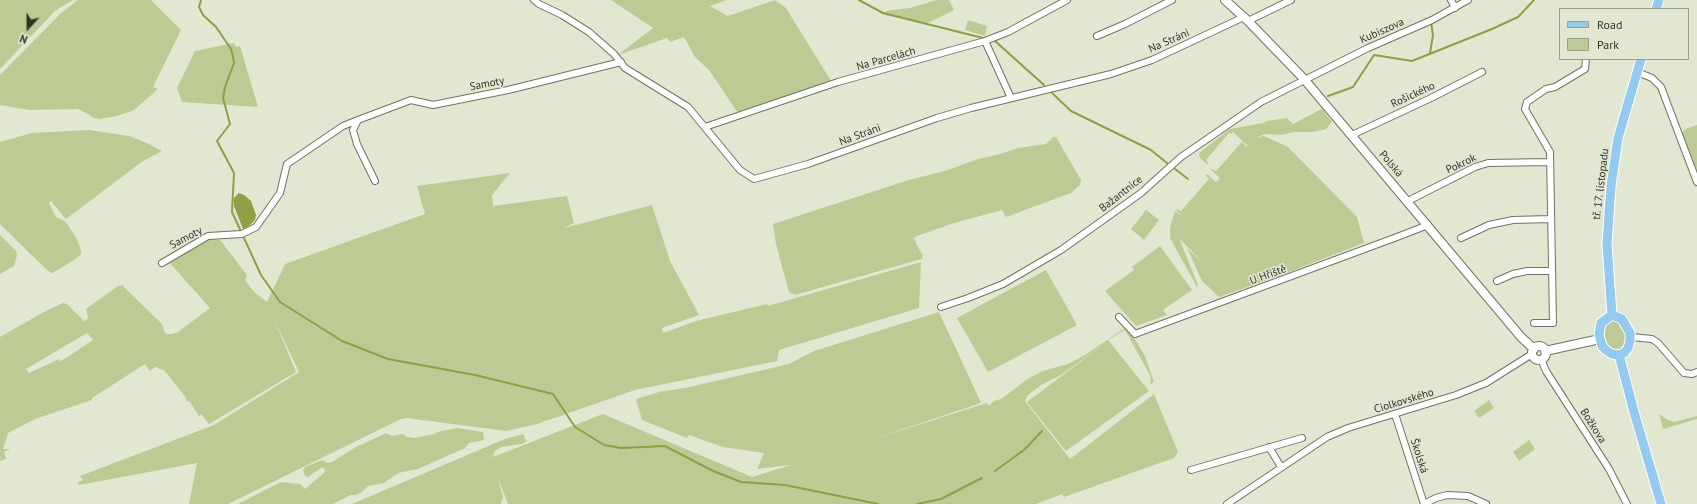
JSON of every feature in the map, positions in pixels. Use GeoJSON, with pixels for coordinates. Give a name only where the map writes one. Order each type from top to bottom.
{"type":"FeatureCollection","features":[{"type":"Feature","properties":{"kind":"main road","name":"tř. 17. listopadu"},"geometry":{"type":"LineString","coordinates":[[1612,315],[1607,244],[1610,186],[1618,138],[1641,60]]}},
{"type":"Feature","properties":{"kind":"main road"},"geometry":{"type":"LineString","coordinates":[[1612,315],[1617,316],[1625,323],[1630,331],[1631,337],[1628,348],[1624,353],[1619,355],[1612,354],[1602,346],[1599,330],[1601,323],[1603,320],[1612,315]]}},
{"type":"Feature","properties":{"kind":"main road"},"geometry":{"type":"LineString","coordinates":[[1619,355],[1661,504]]}},
{"type":"Feature","properties":{"kind":"street","name":"Na Stráni"},"geometry":{"type":"LineString","coordinates":[[534,0],[589,32],[614,54],[625,68],[688,106],[740,170],[754,179],[808,164],[937,118],[1011,98],[1111,74],[1152,60],[1291,0]]}},
{"type":"Feature","properties":{"kind":"street","name":"Na Parcelách"},"geometry":{"type":"LineString","coordinates":[[705,127],[838,82],[986,41],[1008,32],[1067,0]]}},
{"type":"Feature","properties":{"kind":"street"},"geometry":{"type":"LineString","coordinates":[[1098,36],[1172,0]]}},
{"type":"Feature","properties":{"kind":"street","name":"Polská"},"geometry":{"type":"LineString","coordinates":[[1225,0],[1246,19],[1304,80],[1408,201],[1533,351]]}},
{"type":"Feature","properties":{"kind":"street"},"geometry":{"type":"LineString","coordinates":[[1451,0],[1455,8]]}},
{"type":"Feature","properties":{"kind":"street","name":"Kubiszova"},"geometry":{"type":"LineString","coordinates":[[1304,80],[1368,48],[1432,20],[1468,0]]}},
{"type":"Feature","properties":{"kind":"street"},"geometry":{"type":"LineString","coordinates":[[986,41],[1011,98]]}},
{"type":"Feature","properties":{"kind":"street"},"geometry":{"type":"LineString","coordinates":[[1534,323],[1553,323],[1550,152],[1525,109],[1527,102],[1546,89],[1556,87],[1584,69],[1586,60]]}},
{"type":"Feature","properties":{"kind":"street","name":"Samoty"},"geometry":{"type":"LineString","coordinates":[[162,263],[208,236],[242,234],[256,227],[280,193],[287,164],[343,126],[411,100],[433,105],[508,90],[621,62]]}},
{"type":"Feature","properties":{"kind":"street","name":"Rošického"},"geometry":{"type":"LineString","coordinates":[[1352,135],[1482,72]]}},
{"type":"Feature","properties":{"kind":"street"},"geometry":{"type":"LineString","coordinates":[[1637,72],[1652,78],[1661,87],[1697,182]]}},
{"type":"Feature","properties":{"kind":"street","name":"Bažantnice"},"geometry":{"type":"LineString","coordinates":[[941,307],[1003,284],[1061,250],[1141,192],[1181,157],[1261,102],[1304,80]]}},
{"type":"Feature","properties":{"kind":"street"},"geometry":{"type":"LineString","coordinates":[[358,120],[353,130],[356,144],[375,181]]}},
{"type":"Feature","properties":{"kind":"street","name":"Pokrok"},"geometry":{"type":"LineString","coordinates":[[1408,201],[1475,167],[1488,163],[1550,162]]}},
{"type":"Feature","properties":{"kind":"street"},"geometry":{"type":"LineString","coordinates":[[1461,238],[1489,225],[1513,220],[1550,219]]}},
{"type":"Feature","properties":{"kind":"street","name":"U Hřiště"},"geometry":{"type":"LineString","coordinates":[[1119,317],[1135,334],[1354,254],[1428,225]]}},
{"type":"Feature","properties":{"kind":"street"},"geometry":{"type":"LineString","coordinates":[[1497,281],[1513,274],[1528,271],[1551,271]]}},
{"type":"Feature","properties":{"kind":"street"},"geometry":{"type":"LineString","coordinates":[[1631,337],[1652,339],[1658,343],[1684,373],[1692,374],[1697,372]]}},
{"type":"Feature","properties":{"kind":"street"},"geometry":{"type":"LineString","coordinates":[[1533,351],[1539,346],[1543,348],[1543,355],[1600,339]]}},
{"type":"Feature","properties":{"kind":"street","name":"Ciolkovského"},"geometry":{"type":"LineString","coordinates":[[1227,504],[1327,437],[1348,428],[1456,395],[1486,383],[1533,351]]}},
{"type":"Feature","properties":{"kind":"street","name":"Božkova"},"geometry":{"type":"LineString","coordinates":[[1543,355],[1546,371],[1609,469],[1627,504]]}},
{"type":"Feature","properties":{"kind":"street","name":"Školská"},"geometry":{"type":"LineString","coordinates":[[1395,414],[1424,504],[1436,498],[1447,495],[1468,496],[1486,504]]}},
{"type":"Feature","properties":{"kind":"street"},"geometry":{"type":"LineString","coordinates":[[1191,470],[1302,438]]}},
{"type":"Feature","properties":{"kind":"street"},"geometry":{"type":"LineString","coordinates":[[1269,447],[1281,467]]}},
{"type":"Feature","properties":{"kind":"green space"},"geometry":{"type":"Polygon","coordinates":[[[0,0],[73,0],[56,10],[0,69],[0,0]]]}},
{"type":"Feature","properties":{"kind":"green space"},"geometry":{"type":"Polygon","coordinates":[[[78,0],[151,0],[181,30],[153,87],[158,89],[134,110],[117,116],[100,119],[93,118],[78,109],[29,110],[0,105],[0,75],[60,14],[78,0]]]}},
{"type":"Feature","properties":{"kind":"green space"},"geometry":{"type":"Polygon","coordinates":[[[611,0],[727,0],[710,6],[728,16],[775,0],[786,8],[831,81],[738,113],[709,70],[695,57],[684,37],[670,42],[667,38],[618,55],[653,28],[611,0]]]}},
{"type":"Feature","properties":{"kind":"green space"},"geometry":{"type":"Polygon","coordinates":[[[937,0],[949,0],[954,10],[928,23],[885,15],[886,11],[910,8],[937,0]]]}},
{"type":"Feature","properties":{"kind":"green space"},"geometry":{"type":"Polygon","coordinates":[[[968,20],[987,26],[985,36],[965,30],[968,20]]]}},
{"type":"Feature","properties":{"kind":"green space"},"geometry":{"type":"Polygon","coordinates":[[[234,43],[236,47],[240,46],[258,107],[182,102],[177,88],[195,51],[234,43]]]}},
{"type":"Feature","properties":{"kind":"green space"},"geometry":{"type":"Polygon","coordinates":[[[1322,109],[1332,122],[1326,129],[1313,132],[1294,132],[1282,135],[1265,134],[1256,138],[1264,136],[1288,147],[1357,217],[1364,243],[1219,297],[1202,281],[1187,248],[1206,266],[1179,238],[1198,285],[1197,287],[1170,238],[1170,227],[1175,211],[1184,218],[1176,210],[1181,211],[1209,179],[1206,176],[1207,174],[1216,182],[1220,178],[1211,170],[1216,171],[1242,142],[1247,147],[1248,146],[1233,132],[1231,134],[1229,133],[1206,160],[1209,164],[1200,158],[1199,153],[1230,129],[1287,118],[1293,124],[1322,109]]]}},
{"type":"Feature","properties":{"kind":"green space"},"geometry":{"type":"Polygon","coordinates":[[[1697,125],[1697,174],[1681,133],[1686,129],[1697,125]]]}},
{"type":"Feature","properties":{"kind":"green space"},"geometry":{"type":"Polygon","coordinates":[[[89,130],[129,136],[162,151],[143,161],[66,219],[51,201],[49,203],[56,217],[66,222],[77,239],[81,250],[81,254],[77,258],[53,273],[48,271],[0,224],[0,142],[32,133],[89,130]]]}},
{"type":"Feature","properties":{"kind":"green space"},"geometry":{"type":"Polygon","coordinates":[[[1053,137],[1056,137],[1081,180],[1080,185],[1071,193],[1006,217],[1002,210],[954,223],[917,236],[914,238],[923,256],[922,259],[795,295],[789,292],[776,244],[773,224],[909,180],[945,171],[978,159],[1018,148],[1046,144],[1053,137]]]}},
{"type":"Feature","properties":{"kind":"green space"},"geometry":{"type":"Polygon","coordinates":[[[510,173],[492,195],[493,206],[567,196],[574,223],[564,228],[652,205],[670,261],[699,315],[662,328],[663,333],[696,321],[767,304],[768,306],[921,262],[919,308],[779,350],[777,361],[635,390],[537,424],[506,431],[406,418],[401,419],[228,504],[189,504],[197,463],[79,485],[77,483],[83,480],[80,476],[214,425],[299,372],[274,319],[296,372],[209,424],[201,414],[199,416],[190,402],[185,400],[187,399],[164,370],[155,367],[150,371],[145,364],[92,398],[92,400],[35,419],[8,433],[3,449],[10,449],[4,452],[6,459],[0,461],[0,337],[63,303],[67,304],[84,321],[87,320],[88,317],[86,309],[118,286],[122,285],[162,324],[164,331],[167,334],[178,332],[210,308],[168,261],[210,237],[220,240],[247,275],[245,280],[254,292],[267,302],[285,264],[425,214],[417,186],[510,173]],[[87,333],[26,369],[29,373],[59,359],[60,361],[63,360],[93,340],[87,333]]]}},
{"type":"Feature","properties":{"kind":"green space"},"geometry":{"type":"Polygon","coordinates":[[[1146,210],[1159,220],[1144,240],[1131,229],[1146,210]]]}},
{"type":"Feature","properties":{"kind":"green space"},"geometry":{"type":"Polygon","coordinates":[[[0,235],[16,251],[17,255],[14,266],[0,274],[0,235]]]}},
{"type":"Feature","properties":{"kind":"green space"},"geometry":{"type":"Polygon","coordinates":[[[1160,246],[1192,290],[1163,310],[1167,315],[1136,326],[1105,291],[1134,270],[1132,267],[1160,246]]]}},
{"type":"Feature","properties":{"kind":"green space"},"geometry":{"type":"Polygon","coordinates":[[[1046,270],[1077,325],[988,372],[957,318],[1046,270]]]}},
{"type":"Feature","properties":{"kind":"green space"},"geometry":{"type":"Polygon","coordinates":[[[939,312],[981,403],[870,440],[987,403],[989,406],[994,401],[1001,399],[1029,378],[1043,371],[1068,364],[1085,355],[1125,328],[1133,336],[1145,356],[1154,382],[1150,384],[1151,377],[1125,330],[1108,340],[1149,391],[1066,451],[1027,402],[1108,341],[1061,375],[1041,385],[1027,396],[1025,401],[1070,459],[1154,394],[1178,452],[1174,458],[1064,497],[1062,494],[1036,504],[508,504],[497,475],[503,497],[501,504],[352,504],[505,439],[524,434],[527,441],[522,444],[501,447],[494,452],[493,457],[603,414],[752,477],[791,465],[757,469],[764,453],[723,447],[689,435],[687,438],[642,420],[636,399],[659,392],[685,388],[789,364],[814,351],[939,312]]]}},
{"type":"Feature","properties":{"kind":"green space"},"geometry":{"type":"Polygon","coordinates":[[[1615,321],[1619,323],[1625,332],[1626,337],[1625,346],[1618,350],[1611,349],[1608,346],[1604,334],[1606,325],[1615,321]]]}},
{"type":"Feature","properties":{"kind":"green space"},"geometry":{"type":"Polygon","coordinates":[[[1489,400],[1494,408],[1479,418],[1474,411],[1489,400]]]}},
{"type":"Feature","properties":{"kind":"green space"},"geometry":{"type":"Polygon","coordinates":[[[1659,414],[1674,422],[1697,416],[1697,419],[1663,429],[1659,414]]]}},
{"type":"Feature","properties":{"kind":"green space"},"geometry":{"type":"Polygon","coordinates":[[[457,428],[483,432],[484,440],[469,443],[465,448],[418,469],[398,473],[384,483],[368,486],[361,493],[351,495],[333,504],[238,504],[281,482],[300,484],[305,489],[325,472],[324,468],[321,468],[308,477],[305,476],[303,470],[305,467],[322,460],[328,463],[332,462],[356,447],[386,433],[392,436],[403,434],[407,437],[415,438],[457,428]]]}},
{"type":"Feature","properties":{"kind":"green space"},"geometry":{"type":"Polygon","coordinates":[[[1529,440],[1535,449],[1519,461],[1513,452],[1529,440]]]}},
{"type":"Feature","properties":{"kind":"shaded area"},"geometry":{"type":"Polygon","coordinates":[[[239,193],[251,201],[256,215],[255,220],[243,229],[234,206],[234,198],[239,193]]]}},
{"type":"Feature","properties":{"kind":"waterway"},"geometry":{"type":"LineString","coordinates":[[201,0],[199,7],[203,15],[216,27],[231,49],[233,56],[234,63],[225,87],[223,98],[230,124],[217,141],[234,173],[232,212],[261,275],[280,302],[342,341],[388,359],[475,375],[553,394],[575,427],[604,445],[621,448],[665,446],[711,470],[741,482],[785,485],[878,504]]}},
{"type":"Feature","properties":{"kind":"waterway"},"geometry":{"type":"LineString","coordinates":[[859,0],[883,13],[983,38]]}},
{"type":"Feature","properties":{"kind":"waterway"},"geometry":{"type":"LineString","coordinates":[[1328,96],[1353,87],[1374,55],[1412,61],[1518,17],[1534,0]]}},
{"type":"Feature","properties":{"kind":"waterway"},"geometry":{"type":"LineString","coordinates":[[1430,53],[1433,35],[1431,22]]}},
{"type":"Feature","properties":{"kind":"waterway"},"geometry":{"type":"LineString","coordinates":[[995,41],[1044,85]]}},
{"type":"Feature","properties":{"kind":"waterway"},"geometry":{"type":"LineString","coordinates":[[1052,93],[1071,111],[1151,150],[1167,163]]}},
{"type":"Feature","properties":{"kind":"waterway"},"geometry":{"type":"LineString","coordinates":[[1175,169],[1188,179]]}},
{"type":"Feature","properties":{"kind":"waterway"},"geometry":{"type":"LineString","coordinates":[[995,471],[1024,450],[1042,431]]}},
{"type":"Feature","properties":{"kind":"waterway"},"geometry":{"type":"LineString","coordinates":[[917,504],[941,499],[982,478]]}}]}
